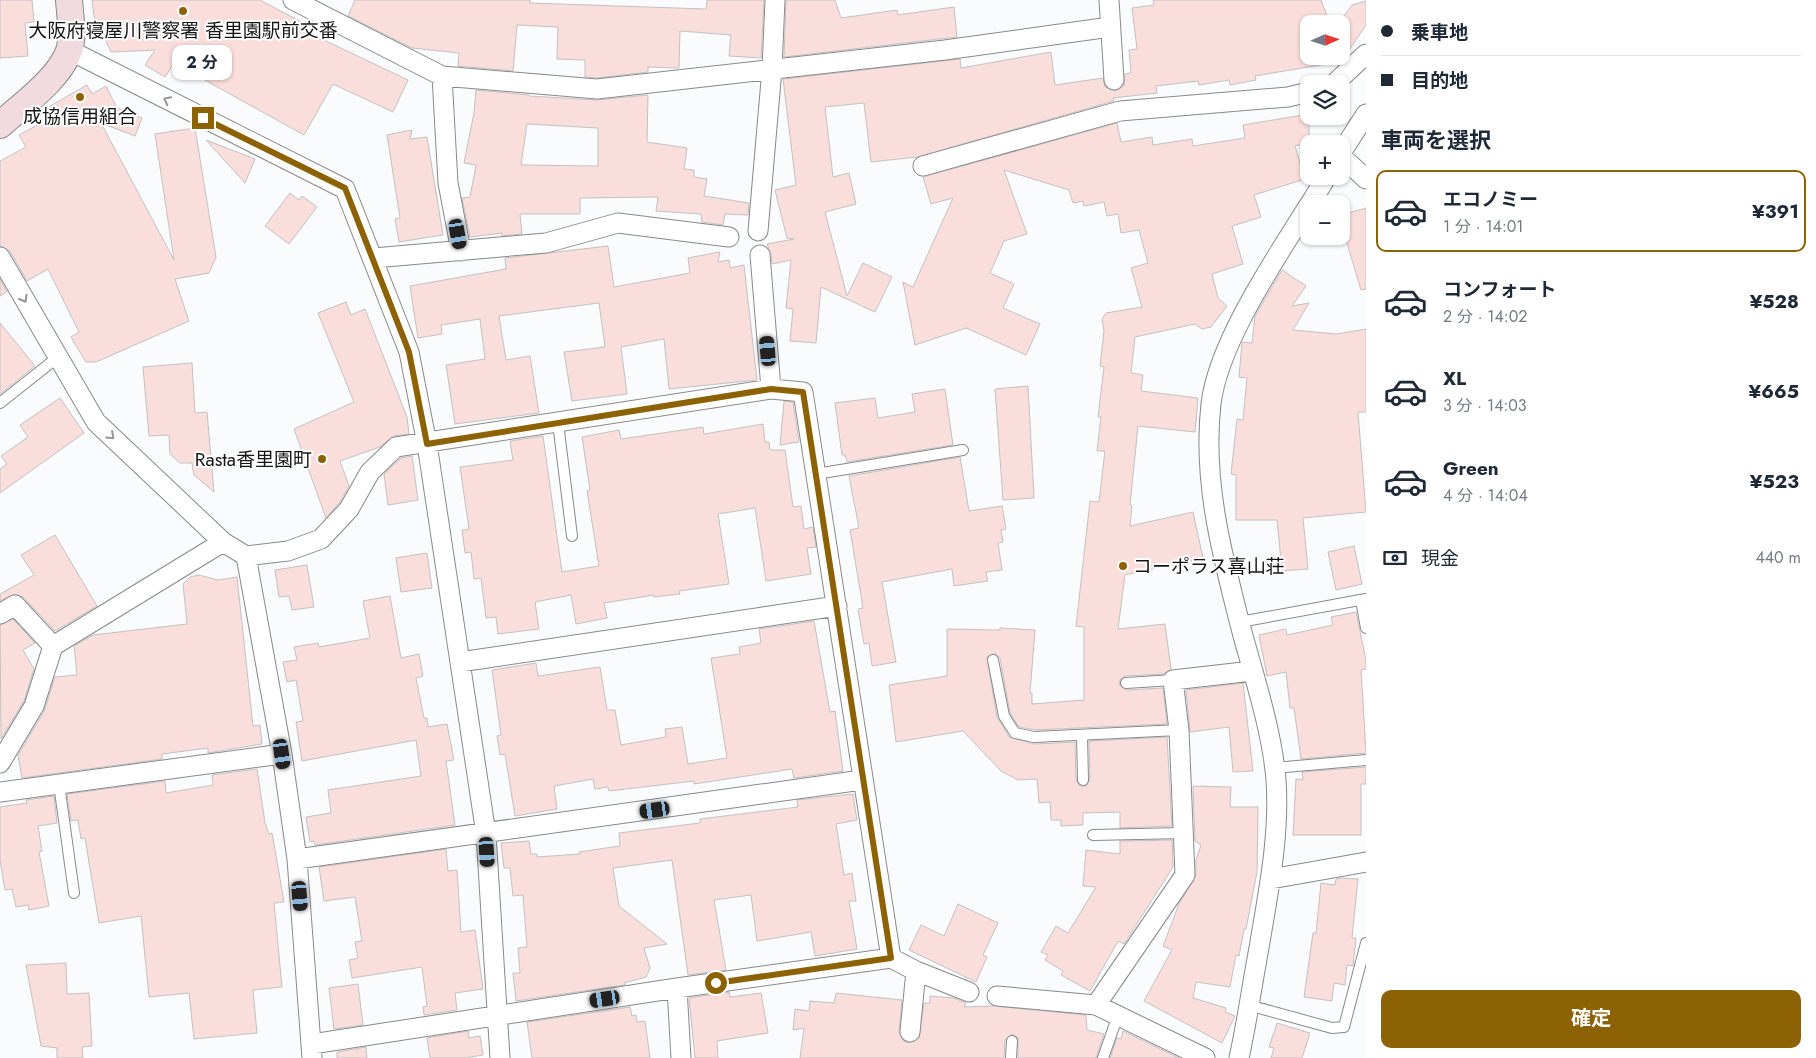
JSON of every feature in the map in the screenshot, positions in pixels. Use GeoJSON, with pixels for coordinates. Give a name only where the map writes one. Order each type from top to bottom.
{"type":"FeatureCollection","features":[{"type":"Feature","properties":{"kind":"main road"},"geometry":{"type":"LineString","coordinates":[[0,125],[59,70],[69,50],[71,35],[69,0]]}},
{"type":"Feature","properties":{"kind":"street"},"geometry":{"type":"LineString","coordinates":[[293,0],[442,76],[597,89],[945,50],[1110,27]]}},
{"type":"Feature","properties":{"kind":"street"},"geometry":{"type":"LineString","coordinates":[[758,230],[772,69],[775,0]]}},
{"type":"Feature","properties":{"kind":"street"},"geometry":{"type":"LineString","coordinates":[[1109,0],[1114,80]]}},
{"type":"Feature","properties":{"kind":"street"},"geometry":{"type":"LineString","coordinates":[[69,50],[345,188],[374,258],[409,352],[427,444],[486,834],[500,1058]]}},
{"type":"Feature","properties":{"kind":"street"},"geometry":{"type":"LineString","coordinates":[[1344,75],[1366,54]]}},
{"type":"Feature","properties":{"kind":"street"},"geometry":{"type":"LineString","coordinates":[[442,76],[448,184],[460,251]]}},
{"type":"Feature","properties":{"kind":"street"},"geometry":{"type":"LineString","coordinates":[[922,166],[1120,111],[1288,97],[1300,94]]}},
{"type":"Feature","properties":{"kind":"street"},"geometry":{"type":"LineString","coordinates":[[1350,140],[1366,114]]}},
{"type":"Feature","properties":{"kind":"street"},"geometry":{"type":"LineString","coordinates":[[1350,164],[1366,179]]}},
{"type":"Feature","properties":{"kind":"street"},"geometry":{"type":"LineString","coordinates":[[1239,1058],[1271,880],[1276,829],[1276,780],[1252,671],[1218,534],[1208,457],[1211,402],[1224,357],[1252,300],[1300,220]]}},
{"type":"Feature","properties":{"kind":"street"},"geometry":{"type":"LineString","coordinates":[[374,258],[546,243],[618,223],[729,237]]}},
{"type":"Feature","properties":{"kind":"street"},"geometry":{"type":"LineString","coordinates":[[760,254],[771,389]]}},
{"type":"Feature","properties":{"kind":"street"},"geometry":{"type":"LineString","coordinates":[[0,257],[96,422],[224,542],[246,556],[288,551],[320,539],[349,508],[370,472],[396,447],[427,444],[771,389],[803,392],[891,958]]}},
{"type":"Feature","properties":{"kind":"street"},"geometry":{"type":"LineString","coordinates":[[0,763],[34,706],[53,646],[224,542]]}},
{"type":"Feature","properties":{"kind":"street"},"geometry":{"type":"LineString","coordinates":[[246,556],[282,754],[297,859],[312,1051],[498,1016],[677,988],[891,958],[916,971],[969,992]]}},
{"type":"Feature","properties":{"kind":"street"},"geometry":{"type":"LineString","coordinates":[[0,614],[15,605],[53,646]]}},
{"type":"Feature","properties":{"kind":"street"},"geometry":{"type":"LineString","coordinates":[[460,662],[837,606]]}},
{"type":"Feature","properties":{"kind":"street"},"geometry":{"type":"LineString","coordinates":[[1096,1004],[1185,875],[1179,730],[1174,680],[1252,671]]}},
{"type":"Feature","properties":{"kind":"street"},"geometry":{"type":"LineString","coordinates":[[0,792],[282,754]]}},
{"type":"Feature","properties":{"kind":"street"},"geometry":{"type":"LineString","coordinates":[[297,859],[862,780]]}},
{"type":"Feature","properties":{"kind":"street"},"geometry":{"type":"LineString","coordinates":[[1271,880],[1366,862]]}},
{"type":"Feature","properties":{"kind":"street"},"geometry":{"type":"LineString","coordinates":[[910,1032],[916,971]]}},
{"type":"Feature","properties":{"kind":"street"},"geometry":{"type":"LineString","coordinates":[[677,988],[681,1058]]}},
{"type":"Feature","properties":{"kind":"street"},"geometry":{"type":"LineString","coordinates":[[997,996],[1096,1004],[1205,1058]]}},
{"type":"Feature","properties":{"kind":"lane"},"geometry":{"type":"LineString","coordinates":[[0,403],[58,357]]}},
{"type":"Feature","properties":{"kind":"lane"},"geometry":{"type":"LineString","coordinates":[[558,423],[572,536]]}},
{"type":"Feature","properties":{"kind":"lane"},"geometry":{"type":"LineString","coordinates":[[816,474],[964,450]]}},
{"type":"Feature","properties":{"kind":"lane"},"geometry":{"type":"LineString","coordinates":[[1240,622],[1364,600],[1366,628]]}},
{"type":"Feature","properties":{"kind":"lane"},"geometry":{"type":"LineString","coordinates":[[993,660],[1004,716],[1015,733],[1034,737],[1179,730]]}},
{"type":"Feature","properties":{"kind":"lane"},"geometry":{"type":"LineString","coordinates":[[1126,683],[1174,680]]}},
{"type":"Feature","properties":{"kind":"lane"},"geometry":{"type":"LineString","coordinates":[[1082,735],[1084,780]]}},
{"type":"Feature","properties":{"kind":"lane"},"geometry":{"type":"LineString","coordinates":[[1274,768],[1366,760]]}},
{"type":"Feature","properties":{"kind":"lane"},"geometry":{"type":"LineString","coordinates":[[60,784],[74,893]]}},
{"type":"Feature","properties":{"kind":"lane"},"geometry":{"type":"LineString","coordinates":[[1093,834],[1183,833]]}},
{"type":"Feature","properties":{"kind":"lane"},"geometry":{"type":"LineString","coordinates":[[1248,1005],[1332,1028],[1344,1027],[1366,943]]}},
{"type":"Feature","properties":{"kind":"lane"},"geometry":{"type":"LineString","coordinates":[[1103,1058],[1118,1016]]}},
{"type":"Feature","properties":{"kind":"lane"},"geometry":{"type":"LineString","coordinates":[[1012,1041],[1012,1058]]}},
{"type":"Feature","properties":{"kind":"building"},"geometry":{"type":"Polygon","coordinates":[[[0,0],[32,0],[34,22],[25,23],[28,56],[0,58],[0,0]]]}},
{"type":"Feature","properties":{"kind":"building"},"geometry":{"type":"Polygon","coordinates":[[[92,0],[260,0],[305,24],[303,30],[408,80],[393,112],[333,84],[304,135],[174,63],[165,77],[145,65],[155,50],[111,52],[94,16],[92,0]]]}},
{"type":"Feature","properties":{"kind":"building"},"geometry":{"type":"Polygon","coordinates":[[[355,0],[530,0],[530,3],[706,9],[707,0],[764,0],[761,58],[729,56],[731,35],[680,31],[679,68],[648,67],[648,72],[597,78],[585,77],[585,60],[557,59],[558,27],[517,25],[513,71],[458,66],[459,53],[412,48],[348,16],[355,0]]]}},
{"type":"Feature","properties":{"kind":"building"},"geometry":{"type":"Polygon","coordinates":[[[786,0],[835,0],[841,18],[897,10],[898,15],[954,7],[957,37],[784,57],[786,0]]]}},
{"type":"Feature","properties":{"kind":"building"},"geometry":{"type":"Polygon","coordinates":[[[1153,0],[1321,0],[1327,15],[1300,15],[1300,65],[1320,65],[1255,76],[1256,80],[1230,85],[1229,80],[1199,85],[1198,81],[1156,86],[1157,93],[1113,98],[1114,101],[917,157],[871,162],[864,103],[825,107],[833,177],[849,173],[856,204],[825,212],[847,296],[863,263],[892,277],[875,312],[821,287],[816,343],[790,341],[793,309],[786,308],[791,260],[772,264],[767,244],[794,239],[787,238],[775,190],[796,185],[783,79],[960,59],[961,68],[1051,52],[1055,85],[1103,78],[1105,87],[1115,91],[1124,85],[1125,74],[1131,73],[1129,50],[1137,49],[1132,8],[1154,5],[1153,0]]]}},
{"type":"Feature","properties":{"kind":"building"},"geometry":{"type":"Polygon","coordinates":[[[1366,1],[1366,25],[1350,49],[1350,15],[1345,15],[1352,5],[1366,1]]]}},
{"type":"Feature","properties":{"kind":"building"},"geometry":{"type":"Polygon","coordinates":[[[87,85],[92,94],[106,86],[117,108],[142,118],[135,136],[101,123],[174,260],[155,134],[195,128],[216,257],[209,273],[175,279],[189,321],[96,362],[86,362],[71,337],[79,332],[48,269],[27,281],[10,251],[0,246],[0,161],[26,147],[19,135],[50,118],[45,109],[87,85]]]}},
{"type":"Feature","properties":{"kind":"building"},"geometry":{"type":"Polygon","coordinates":[[[476,90],[529,96],[596,100],[648,95],[647,142],[687,148],[684,169],[694,170],[694,177],[707,179],[704,196],[749,203],[748,215],[725,214],[723,225],[702,222],[701,214],[656,211],[658,197],[580,198],[580,214],[520,214],[522,234],[502,236],[502,233],[470,237],[462,198],[470,197],[476,165],[464,163],[474,113],[476,90]],[[527,124],[521,165],[598,166],[598,128],[527,124]]]}},
{"type":"Feature","properties":{"kind":"building"},"geometry":{"type":"Polygon","coordinates":[[[1300,116],[1300,125],[1309,125],[1309,135],[1300,135],[1300,145],[1295,146],[1300,162],[1300,181],[1254,195],[1261,217],[1232,226],[1243,264],[1212,274],[1218,298],[1227,306],[1211,327],[1202,329],[1195,324],[1135,337],[1131,373],[1143,375],[1141,391],[1198,398],[1195,432],[1138,426],[1130,505],[1132,506],[1130,526],[1193,512],[1203,558],[1125,575],[1118,629],[1165,624],[1171,669],[1164,674],[1125,676],[1120,680],[1119,684],[1126,690],[1163,688],[1167,724],[1035,730],[1019,727],[1010,713],[1000,658],[995,653],[987,657],[997,717],[1009,737],[1034,744],[1075,742],[1076,780],[1080,786],[1086,786],[1090,780],[1089,741],[1167,737],[1172,826],[1120,828],[1120,812],[1083,813],[1083,825],[1061,826],[1061,820],[1051,820],[1050,802],[1039,803],[1037,779],[1018,780],[1001,771],[963,731],[896,742],[889,685],[947,676],[947,629],[1000,630],[1000,628],[1035,630],[1030,693],[1032,693],[1032,704],[1084,700],[1084,627],[1076,626],[1090,501],[1099,502],[1105,451],[1097,451],[1101,417],[1098,417],[1104,367],[1100,366],[1104,331],[1102,319],[1106,313],[1142,307],[1131,268],[1148,263],[1139,230],[1121,233],[1118,214],[1107,216],[1104,202],[1084,206],[1083,201],[1073,203],[1069,190],[1004,170],[1027,234],[1004,241],[990,273],[1014,284],[1003,308],[1040,324],[1026,355],[966,328],[915,345],[903,282],[913,287],[953,198],[931,204],[923,177],[1117,123],[1121,142],[1152,137],[1153,145],[1192,139],[1193,146],[1245,138],[1243,125],[1300,116]]]}},
{"type":"Feature","properties":{"kind":"building"},"geometry":{"type":"Polygon","coordinates":[[[412,130],[410,139],[427,137],[443,235],[399,242],[395,219],[400,218],[387,135],[412,130]]]}},
{"type":"Feature","properties":{"kind":"building"},"geometry":{"type":"Polygon","coordinates":[[[206,140],[255,159],[245,183],[206,140]]]}},
{"type":"Feature","properties":{"kind":"building"},"geometry":{"type":"Polygon","coordinates":[[[290,193],[299,200],[302,196],[317,207],[289,244],[265,226],[290,193]]]}},
{"type":"Feature","properties":{"kind":"building"},"geometry":{"type":"Polygon","coordinates":[[[1366,208],[1366,289],[1361,290],[1348,245],[1350,245],[1350,212],[1366,208]]]}},
{"type":"Feature","properties":{"kind":"building"},"geometry":{"type":"Polygon","coordinates":[[[608,246],[614,287],[690,273],[688,258],[720,252],[718,262],[729,260],[730,268],[744,265],[757,380],[669,389],[664,339],[621,347],[627,394],[572,401],[564,352],[605,347],[599,303],[499,316],[506,360],[530,356],[539,413],[455,424],[446,365],[485,359],[480,319],[441,325],[442,334],[418,338],[410,286],[506,269],[505,258],[608,246]]]}},
{"type":"Feature","properties":{"kind":"building"},"geometry":{"type":"Polygon","coordinates":[[[1282,270],[1306,286],[1292,306],[1309,303],[1293,330],[1336,334],[1366,329],[1366,412],[1358,412],[1366,512],[1303,518],[1308,569],[1282,571],[1277,520],[1236,520],[1236,475],[1231,474],[1237,419],[1243,420],[1247,378],[1239,377],[1242,342],[1252,343],[1255,316],[1282,270]]]}},
{"type":"Feature","properties":{"kind":"building"},"geometry":{"type":"Polygon","coordinates":[[[0,279],[7,292],[0,296],[0,279]]]}},
{"type":"Feature","properties":{"kind":"building"},"geometry":{"type":"Polygon","coordinates":[[[346,302],[351,315],[365,309],[407,417],[409,434],[394,436],[380,447],[340,461],[349,486],[340,502],[326,518],[294,429],[354,402],[318,313],[346,302]]]}},
{"type":"Feature","properties":{"kind":"building"},"geometry":{"type":"Polygon","coordinates":[[[0,323],[35,366],[0,394],[0,323]]]}},
{"type":"Feature","properties":{"kind":"building"},"geometry":{"type":"Polygon","coordinates":[[[192,363],[195,413],[207,412],[214,492],[194,475],[192,463],[180,463],[170,454],[169,435],[149,436],[143,367],[192,363]]]}},
{"type":"Feature","properties":{"kind":"building"},"geometry":{"type":"Polygon","coordinates":[[[1028,386],[1034,498],[1003,500],[995,389],[1028,386]]]}},
{"type":"Feature","properties":{"kind":"building"},"geometry":{"type":"Polygon","coordinates":[[[945,389],[953,445],[847,462],[845,455],[842,455],[835,403],[875,398],[878,418],[915,412],[912,394],[945,389]]]}},
{"type":"Feature","properties":{"kind":"building"},"geometry":{"type":"Polygon","coordinates":[[[60,398],[84,433],[0,493],[0,469],[7,464],[1,456],[28,437],[20,425],[60,398]]]}},
{"type":"Feature","properties":{"kind":"building"},"geometry":{"type":"Polygon","coordinates":[[[784,401],[793,402],[799,442],[780,445],[784,401]]]}},
{"type":"Feature","properties":{"kind":"building"},"geometry":{"type":"Polygon","coordinates":[[[763,424],[765,442],[769,442],[770,450],[785,450],[793,507],[801,506],[804,529],[813,527],[816,547],[807,548],[811,574],[766,581],[755,508],[718,514],[729,584],[679,591],[680,594],[654,597],[654,595],[604,603],[607,618],[576,624],[571,595],[535,602],[539,629],[498,634],[496,617],[486,618],[481,578],[474,579],[471,552],[465,553],[462,530],[469,529],[460,467],[513,460],[510,441],[543,436],[562,572],[599,566],[587,491],[590,490],[582,437],[619,430],[621,439],[703,427],[704,434],[763,424]]]}},
{"type":"Feature","properties":{"kind":"building"},"geometry":{"type":"Polygon","coordinates":[[[412,456],[418,500],[388,505],[384,474],[401,458],[412,456]]]}},
{"type":"Feature","properties":{"kind":"building"},"geometry":{"type":"Polygon","coordinates":[[[960,457],[969,511],[1002,506],[1006,529],[1001,530],[1003,542],[998,543],[1002,570],[986,572],[988,581],[954,586],[952,569],[882,582],[896,662],[872,666],[869,643],[864,644],[858,609],[863,608],[850,530],[859,528],[849,476],[960,457]]]}},
{"type":"Feature","properties":{"kind":"building"},"geometry":{"type":"Polygon","coordinates":[[[55,535],[97,606],[55,631],[23,597],[14,594],[0,601],[0,594],[34,575],[21,555],[55,535]]]}},
{"type":"Feature","properties":{"kind":"building"},"geometry":{"type":"Polygon","coordinates":[[[1354,546],[1362,584],[1336,590],[1328,552],[1354,546]]]}},
{"type":"Feature","properties":{"kind":"building"},"geometry":{"type":"Polygon","coordinates":[[[427,553],[432,588],[401,592],[396,558],[427,553]]]}},
{"type":"Feature","properties":{"kind":"building"},"geometry":{"type":"Polygon","coordinates":[[[307,565],[314,607],[292,610],[289,596],[279,597],[275,570],[307,565]]]}},
{"type":"Feature","properties":{"kind":"building"},"geometry":{"type":"Polygon","coordinates":[[[199,575],[218,580],[237,577],[253,726],[260,725],[262,744],[208,753],[208,748],[162,754],[162,759],[22,778],[18,755],[44,712],[55,677],[77,675],[74,646],[93,635],[187,624],[183,584],[190,577],[199,575]]]}},
{"type":"Feature","properties":{"kind":"building"},"geometry":{"type":"Polygon","coordinates":[[[390,596],[401,658],[419,654],[423,676],[416,678],[424,718],[427,718],[428,727],[447,724],[454,760],[446,761],[455,825],[315,845],[314,841],[310,842],[306,817],[331,813],[328,790],[421,776],[416,740],[302,761],[296,722],[303,721],[296,680],[287,682],[283,662],[297,660],[294,647],[318,643],[319,647],[370,638],[363,601],[390,596]]]}},
{"type":"Feature","properties":{"kind":"building"},"geometry":{"type":"Polygon","coordinates":[[[1356,612],[1366,660],[1366,669],[1361,670],[1366,753],[1301,759],[1294,708],[1290,708],[1286,672],[1267,676],[1259,635],[1286,629],[1287,635],[1333,625],[1331,617],[1356,612]]]}},
{"type":"Feature","properties":{"kind":"building"},"geometry":{"type":"Polygon","coordinates":[[[13,619],[35,643],[23,650],[34,669],[24,701],[1,739],[0,625],[13,619]]]}},
{"type":"Feature","properties":{"kind":"building"},"geometry":{"type":"Polygon","coordinates":[[[814,621],[830,712],[835,711],[843,771],[794,778],[792,769],[694,784],[694,781],[609,791],[608,787],[595,789],[593,779],[554,786],[557,809],[515,816],[505,754],[500,755],[497,736],[501,735],[492,670],[536,663],[538,676],[600,667],[607,710],[615,710],[621,745],[666,737],[665,729],[682,727],[688,764],[727,758],[711,658],[740,654],[739,647],[761,643],[759,629],[814,621]]]}},
{"type":"Feature","properties":{"kind":"building"},"geometry":{"type":"Polygon","coordinates":[[[1243,683],[1253,771],[1233,772],[1229,727],[1190,732],[1186,690],[1243,683]]]}},
{"type":"Feature","properties":{"kind":"building"},"geometry":{"type":"Polygon","coordinates":[[[1366,767],[1366,784],[1361,784],[1361,835],[1293,835],[1296,779],[1303,780],[1302,772],[1366,767]]]}},
{"type":"Feature","properties":{"kind":"building"},"geometry":{"type":"Polygon","coordinates":[[[257,769],[265,823],[269,834],[272,833],[284,902],[274,903],[282,987],[253,990],[257,1033],[194,1039],[189,993],[149,997],[141,916],[99,923],[85,838],[81,839],[78,820],[71,821],[67,794],[165,781],[166,793],[213,785],[212,775],[257,769]]]}},
{"type":"Feature","properties":{"kind":"building"},"geometry":{"type":"Polygon","coordinates":[[[1193,786],[1231,787],[1230,807],[1258,807],[1257,872],[1246,929],[1244,929],[1239,956],[1236,955],[1230,987],[1196,982],[1193,998],[1226,1008],[1225,1012],[1235,1016],[1222,1043],[1144,1001],[1172,950],[1163,946],[1179,904],[1196,875],[1196,860],[1201,845],[1195,841],[1193,786]]]}},
{"type":"Feature","properties":{"kind":"building"},"geometry":{"type":"Polygon","coordinates":[[[853,794],[857,820],[836,824],[844,875],[852,873],[856,901],[849,901],[857,949],[815,956],[811,932],[757,941],[751,895],[714,900],[726,970],[688,975],[672,860],[613,868],[619,906],[667,944],[644,948],[650,968],[646,977],[624,983],[625,985],[516,1001],[513,973],[520,973],[518,948],[527,947],[523,895],[513,896],[510,868],[504,868],[501,843],[529,841],[531,854],[537,854],[537,857],[580,854],[579,852],[620,846],[619,833],[700,823],[700,819],[798,807],[797,800],[853,794]]]}},
{"type":"Feature","properties":{"kind":"building"},"geometry":{"type":"Polygon","coordinates":[[[54,796],[57,823],[38,826],[42,851],[39,852],[49,906],[29,910],[28,905],[16,907],[12,889],[5,890],[0,860],[0,807],[27,803],[26,800],[54,796]]]}},
{"type":"Feature","properties":{"kind":"building"},"geometry":{"type":"Polygon","coordinates":[[[1172,840],[1173,867],[1124,944],[1118,941],[1090,991],[1061,975],[1063,971],[1045,960],[1048,955],[1041,952],[1056,926],[1068,933],[1096,887],[1083,886],[1086,850],[1120,854],[1120,841],[1172,840]]]}},
{"type":"Feature","properties":{"kind":"building"},"geometry":{"type":"Polygon","coordinates":[[[446,849],[448,871],[457,870],[461,932],[475,930],[483,989],[455,993],[457,1010],[424,1015],[423,1007],[427,1006],[422,967],[352,978],[349,960],[358,958],[355,942],[362,941],[355,897],[324,901],[319,867],[446,849]]]}},
{"type":"Feature","properties":{"kind":"building"},"geometry":{"type":"Polygon","coordinates":[[[1336,879],[1358,879],[1352,938],[1356,938],[1353,966],[1347,965],[1345,985],[1334,983],[1332,1001],[1304,997],[1313,933],[1316,933],[1321,883],[1335,885],[1336,879]]]}},
{"type":"Feature","properties":{"kind":"building"},"geometry":{"type":"Polygon","coordinates":[[[958,904],[998,923],[983,955],[987,957],[976,982],[909,950],[921,925],[944,936],[958,904]]]}},
{"type":"Feature","properties":{"kind":"building"},"geometry":{"type":"Polygon","coordinates":[[[66,963],[67,994],[89,993],[92,1046],[82,1047],[83,1058],[57,1058],[57,1048],[41,1046],[26,965],[66,963]]]}},
{"type":"Feature","properties":{"kind":"building"},"geometry":{"type":"Polygon","coordinates":[[[358,984],[363,1025],[334,1029],[329,988],[358,984]]]}},
{"type":"Feature","properties":{"kind":"building"},"geometry":{"type":"Polygon","coordinates":[[[729,992],[730,997],[761,993],[768,1033],[717,1041],[718,1058],[695,1058],[689,998],[729,992]]]}},
{"type":"Feature","properties":{"kind":"building"},"geometry":{"type":"Polygon","coordinates":[[[836,993],[902,1000],[899,1031],[903,1041],[908,1043],[919,1038],[924,1003],[930,1003],[930,996],[954,998],[966,1003],[964,1007],[994,1006],[1086,1015],[1087,1030],[1104,1034],[1096,1058],[1018,1058],[1018,1038],[1012,1034],[1005,1040],[1004,1058],[800,1058],[804,1028],[793,1030],[795,1009],[809,1011],[810,1001],[834,1003],[836,993]]]}},
{"type":"Feature","properties":{"kind":"building"},"geometry":{"type":"Polygon","coordinates":[[[630,1007],[632,1016],[636,1015],[637,1022],[645,1021],[650,1058],[532,1058],[527,1022],[630,1007]]]}},
{"type":"Feature","properties":{"kind":"building"},"geometry":{"type":"Polygon","coordinates":[[[1277,1023],[1310,1033],[1302,1058],[1271,1058],[1274,1048],[1269,1047],[1277,1023]]]}},
{"type":"Feature","properties":{"kind":"building"},"geometry":{"type":"Polygon","coordinates":[[[468,1031],[469,1038],[480,1036],[483,1055],[465,1058],[430,1058],[427,1038],[468,1031]]]}},
{"type":"Feature","properties":{"kind":"building"},"geometry":{"type":"Polygon","coordinates":[[[1123,1031],[1179,1058],[1110,1058],[1117,1038],[1121,1039],[1123,1031]]]}},
{"type":"Feature","properties":{"kind":"building"},"geometry":{"type":"Polygon","coordinates":[[[366,1047],[367,1058],[337,1058],[337,1052],[366,1047]]]}},
{"type":"Feature","properties":{"kind":"place","name":"大阪府寝屋川警察署 香里園駅前交番"},"geometry":{"type":"Point","coordinates":[183,11]}},
{"type":"Feature","properties":{"kind":"place","name":"成協信用組合"},"geometry":{"type":"Point","coordinates":[80,97]}},
{"type":"Feature","properties":{"kind":"place","name":"Rasta香里園町"},"geometry":{"type":"Point","coordinates":[322,459]}},
{"type":"Feature","properties":{"kind":"place","name":"コーポラス喜山荘"},"geometry":{"type":"Point","coordinates":[1123,566]}},
{"type":"Feature","properties":{"kind":"route"},"geometry":{"type":"LineString","coordinates":[[203,118],[345,188],[374,258],[409,352],[427,444],[771,389],[803,392],[891,958],[716,983]]}}]}
